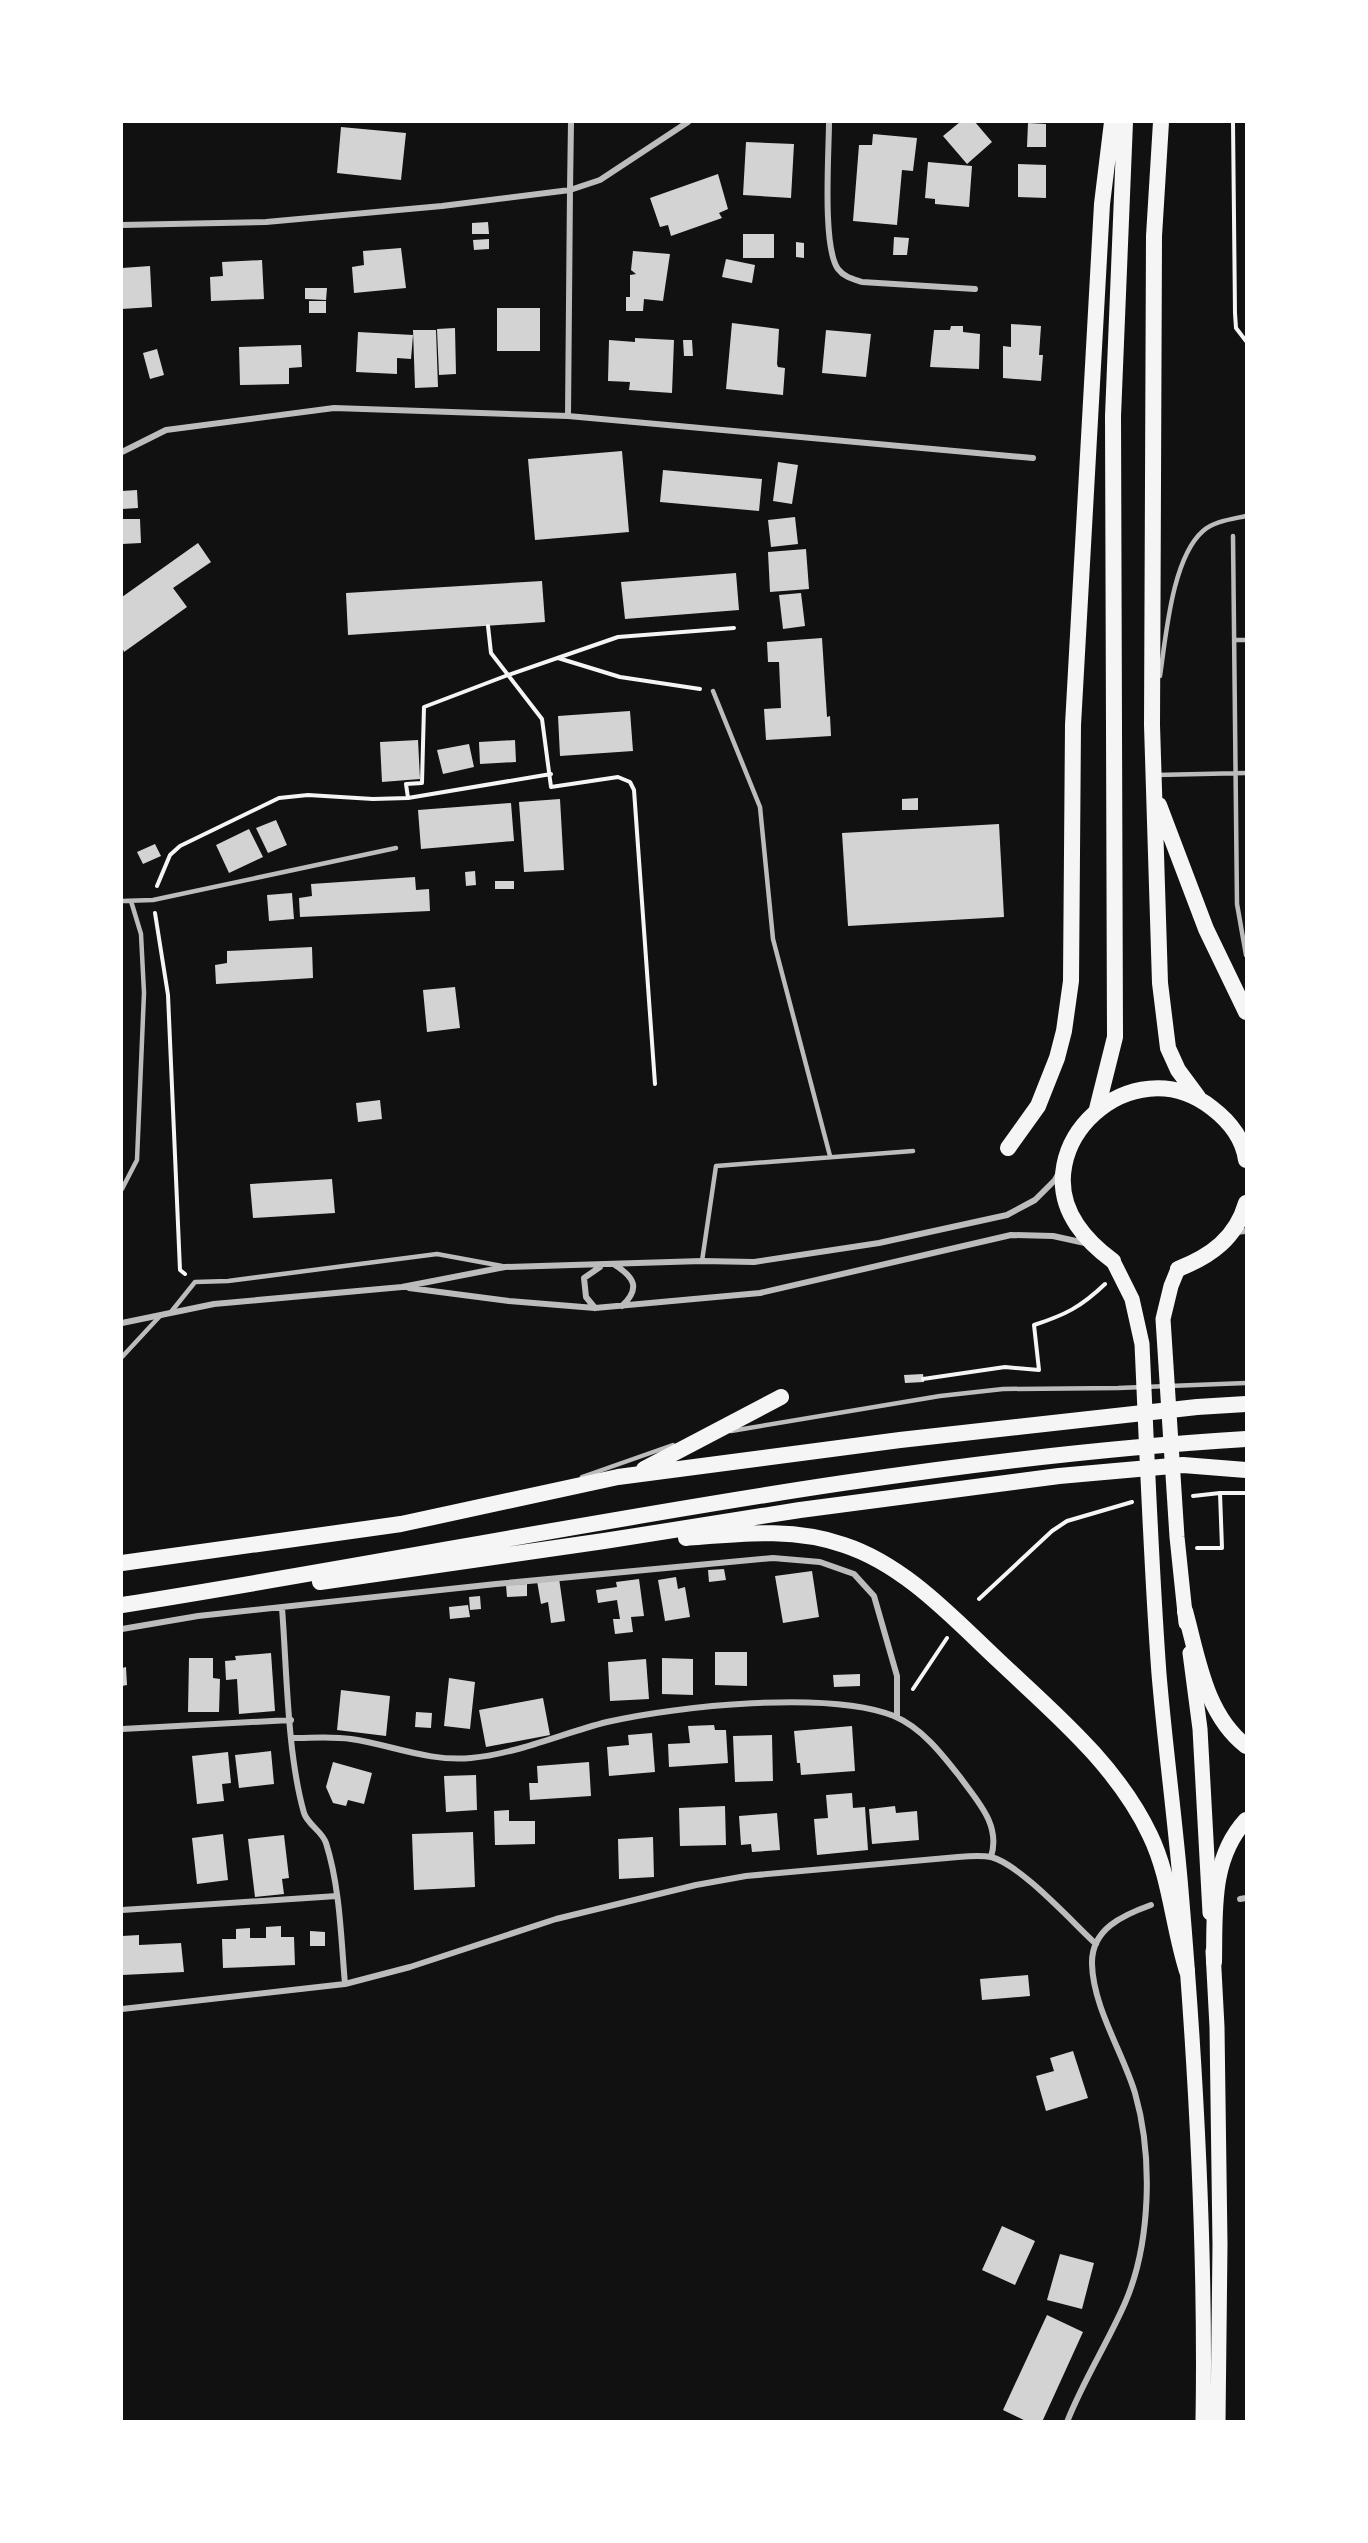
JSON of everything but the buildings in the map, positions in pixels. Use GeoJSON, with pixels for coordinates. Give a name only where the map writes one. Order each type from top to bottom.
{"type":"FeatureCollection","features":[{"type":"Feature","properties":{"kind":"highway"},"geometry":{"type":"LineString","coordinates":[[1008,1148],[1038,1106],[1057,1059],[1064,1031],[1071,981],[1073,725],[1102,204],[1112,122]]}},
{"type":"Feature","properties":{"kind":"highway"},"geometry":{"type":"LineString","coordinates":[[1097,1109],[1115,1037],[1113,416],[1125,122]]}},
{"type":"Feature","properties":{"kind":"highway"},"geometry":{"type":"LineString","coordinates":[[1161,122],[1154,236],[1152,725],[1160,983],[1168,1048],[1178,1070],[1198,1097],[1235,1130],[1246,1154]]}},
{"type":"Feature","properties":{"kind":"highway"},"geometry":{"type":"LineString","coordinates":[[1155,795],[1206,929],[1246,1012]]}},
{"type":"Feature","properties":{"kind":"highway"},"geometry":{"type":"LineString","coordinates":[[1113,1260],[1091,1245],[1076,1224],[1069,1209],[1064,1186],[1066,1160],[1081,1127],[1097,1109],[1120,1095],[1146,1088],[1173,1089],[1198,1097]]}},
{"type":"Feature","properties":{"kind":"highway"},"geometry":{"type":"LineString","coordinates":[[1178,1269],[1202,1260],[1240,1231],[1246,1203]]}},
{"type":"Feature","properties":{"kind":"highway"},"geometry":{"type":"LineString","coordinates":[[1197,1407],[1246,1392]]}},
{"type":"Feature","properties":{"kind":"highway"},"geometry":{"type":"LineString","coordinates":[[634,1475],[782,1397]]}},
{"type":"Feature","properties":{"kind":"highway"},"geometry":{"type":"LineString","coordinates":[[122,1563],[402,1524],[598,1480],[900,1440],[1197,1407],[1246,1404]]}},
{"type":"Feature","properties":{"kind":"highway"},"geometry":{"type":"LineString","coordinates":[[122,1605],[881,1478],[1075,1454],[1246,1439]]}},
{"type":"Feature","properties":{"kind":"highway"},"geometry":{"type":"LineString","coordinates":[[159,1599],[182,1602],[604,1541],[800,1510],[1059,1476],[1183,1465],[1246,1470]]}},
{"type":"Feature","properties":{"kind":"highway"},"geometry":{"type":"LineString","coordinates":[[604,1541],[625,1543],[750,1533],[804,1535],[845,1545],[873,1557],[917,1587],[1051,1709],[1091,1750],[1123,1791],[1143,1821],[1157,1850],[1187,1971]]}},
{"type":"Feature","properties":{"kind":"highway"},"geometry":{"type":"LineString","coordinates":[[1185,1611],[1206,1686],[1215,1708],[1227,1729],[1246,1746]]}},
{"type":"Feature","properties":{"kind":"highway"},"geometry":{"type":"LineString","coordinates":[[1214,1962],[1216,1889],[1219,1873],[1229,1846],[1246,1820]]}},
{"type":"Feature","properties":{"kind":"main road"},"geometry":{"type":"LineString","coordinates":[[1113,1260],[1132,1299],[1142,1344],[1159,1673],[1187,1971],[1202,2204],[1203,2421]]}},
{"type":"Feature","properties":{"kind":"main road"},"geometry":{"type":"LineString","coordinates":[[1178,1269],[1167,1299],[1163,1319],[1177,1531],[1200,1729],[1206,1871],[1214,1962],[1220,2244],[1218,2421]]}},
{"type":"Feature","properties":{"kind":"street"},"geometry":{"type":"LineString","coordinates":[[568,416],[571,122]]}},
{"type":"Feature","properties":{"kind":"street"},"geometry":{"type":"LineString","coordinates":[[122,225],[266,222],[442,206],[570,190],[600,180],[688,122]]}},
{"type":"Feature","properties":{"kind":"street"},"geometry":{"type":"LineString","coordinates":[[829,122],[829,245],[837,268],[847,277],[862,282],[975,289]]}},
{"type":"Feature","properties":{"kind":"street"},"geometry":{"type":"LineString","coordinates":[[122,452],[166,430],[334,408],[568,416],[1033,458]]}},
{"type":"Feature","properties":{"kind":"street"},"geometry":{"type":"LineString","coordinates":[[122,1323],[214,1304],[402,1287],[505,1267],[766,1260],[879,1243],[1007,1215],[1035,1200],[1055,1180],[1066,1160]]}},
{"type":"Feature","properties":{"kind":"street"},"geometry":{"type":"LineString","coordinates":[[402,1287],[509,1301],[595,1308],[760,1293],[1011,1235],[1053,1236],[1091,1245]]}},
{"type":"Feature","properties":{"kind":"street"},"geometry":{"type":"LineString","coordinates":[[595,1308],[586,1297],[584,1278],[604,1265]]}},
{"type":"Feature","properties":{"kind":"street"},"geometry":{"type":"LineString","coordinates":[[615,1265],[628,1274],[634,1286],[632,1294],[622,1306]]}},
{"type":"Feature","properties":{"kind":"street"},"geometry":{"type":"LineString","coordinates":[[122,1629],[198,1616],[773,1558],[820,1562],[854,1574],[874,1596],[897,1677],[897,1717]]}},
{"type":"Feature","properties":{"kind":"street"},"geometry":{"type":"LineString","coordinates":[[282,1608],[292,1738],[305,1816],[325,1840],[337,1896],[345,1984]]}},
{"type":"Feature","properties":{"kind":"street"},"geometry":{"type":"LineString","coordinates":[[292,1738],[351,1739],[418,1755],[456,1758],[495,1753],[609,1722],[731,1705],[830,1704],[872,1709],[897,1717],[936,1746],[987,1815],[995,1840],[991,1857]]}},
{"type":"Feature","properties":{"kind":"street"},"geometry":{"type":"LineString","coordinates":[[122,1729],[291,1720]]}},
{"type":"Feature","properties":{"kind":"street"},"geometry":{"type":"LineString","coordinates":[[122,2009],[345,1984],[410,1967],[556,1919],[696,1885],[746,1876],[958,1857],[991,1857],[1002,1861],[1022,1876],[1096,1944]]}},
{"type":"Feature","properties":{"kind":"street"},"geometry":{"type":"LineString","coordinates":[[122,1910],[337,1896]]}},
{"type":"Feature","properties":{"kind":"street"},"geometry":{"type":"LineString","coordinates":[[1067,2421],[1125,2303],[1137,2262],[1146,2208],[1142,2125],[1135,2094],[1099,1999],[1092,1964],[1096,1944],[1110,1923],[1151,1905]]}},
{"type":"Feature","properties":{"kind":"lane"},"geometry":{"type":"LineString","coordinates":[[1152,725],[1180,564],[1190,546],[1204,530],[1219,522],[1246,516]]}},
{"type":"Feature","properties":{"kind":"lane"},"geometry":{"type":"LineString","coordinates":[[1233,536],[1237,904],[1246,955]]}},
{"type":"Feature","properties":{"kind":"lane"},"geometry":{"type":"LineString","coordinates":[[1234,640],[1246,640]]}},
{"type":"Feature","properties":{"kind":"lane"},"geometry":{"type":"LineString","coordinates":[[713,691],[760,807],[773,939],[830,1156]]}},
{"type":"Feature","properties":{"kind":"lane"},"geometry":{"type":"LineString","coordinates":[[1154,775],[1246,773]]}},
{"type":"Feature","properties":{"kind":"lane"},"geometry":{"type":"LineString","coordinates":[[122,901],[153,900],[396,848]]}},
{"type":"Feature","properties":{"kind":"lane"},"geometry":{"type":"LineString","coordinates":[[122,1189],[137,1160],[143,1024],[141,934],[130,901]]}},
{"type":"Feature","properties":{"kind":"lane"},"geometry":{"type":"LineString","coordinates":[[702,1261],[716,1166],[913,1151]]}},
{"type":"Feature","properties":{"kind":"lane"},"geometry":{"type":"LineString","coordinates":[[170,1314],[195,1282],[228,1281],[437,1254],[505,1267]]}},
{"type":"Feature","properties":{"kind":"lane"},"geometry":{"type":"LineString","coordinates":[[122,1357],[160,1316]]}},
{"type":"Feature","properties":{"kind":"lane"},"geometry":{"type":"LineString","coordinates":[[516,1500],[710,1434],[940,1396],[1004,1389],[1118,1389],[1246,1383]]}},
{"type":"Feature","properties":{"kind":"path"},"geometry":{"type":"LineString","coordinates":[[1233,122],[1235,313],[1236,328],[1246,341]]}},
{"type":"Feature","properties":{"kind":"path"},"geometry":{"type":"LineString","coordinates":[[488,626],[491,653],[542,719],[552,787],[618,777],[630,782],[634,790],[655,1084]]}},
{"type":"Feature","properties":{"kind":"path"},"geometry":{"type":"LineString","coordinates":[[408,798],[406,784],[422,783],[424,708],[508,675],[618,637],[734,628]]}},
{"type":"Feature","properties":{"kind":"path"},"geometry":{"type":"LineString","coordinates":[[557,658],[620,677],[713,691]]}},
{"type":"Feature","properties":{"kind":"path"},"geometry":{"type":"LineString","coordinates":[[195,1282],[180,1270],[168,995],[153,900],[170,855],[180,846],[279,798],[308,795],[373,799],[408,798],[551,774]]}},
{"type":"Feature","properties":{"kind":"path"},"geometry":{"type":"LineString","coordinates":[[923,1379],[1005,1368],[1039,1370],[1034,1325],[1068,1314],[1089,1300],[1105,1284]]}},
{"type":"Feature","properties":{"kind":"path"},"geometry":{"type":"LineString","coordinates":[[1196,1549],[1222,1548],[1220,1493]]}},
{"type":"Feature","properties":{"kind":"path"},"geometry":{"type":"LineString","coordinates":[[1187,1496],[1246,1493]]}},
{"type":"Feature","properties":{"kind":"path"},"geometry":{"type":"LineString","coordinates":[[979,1599],[1052,1531],[1067,1521],[1143,1501]]}},
{"type":"Feature","properties":{"kind":"path"},"geometry":{"type":"LineString","coordinates":[[897,1703],[913,1689],[949,1636]]}}]}
